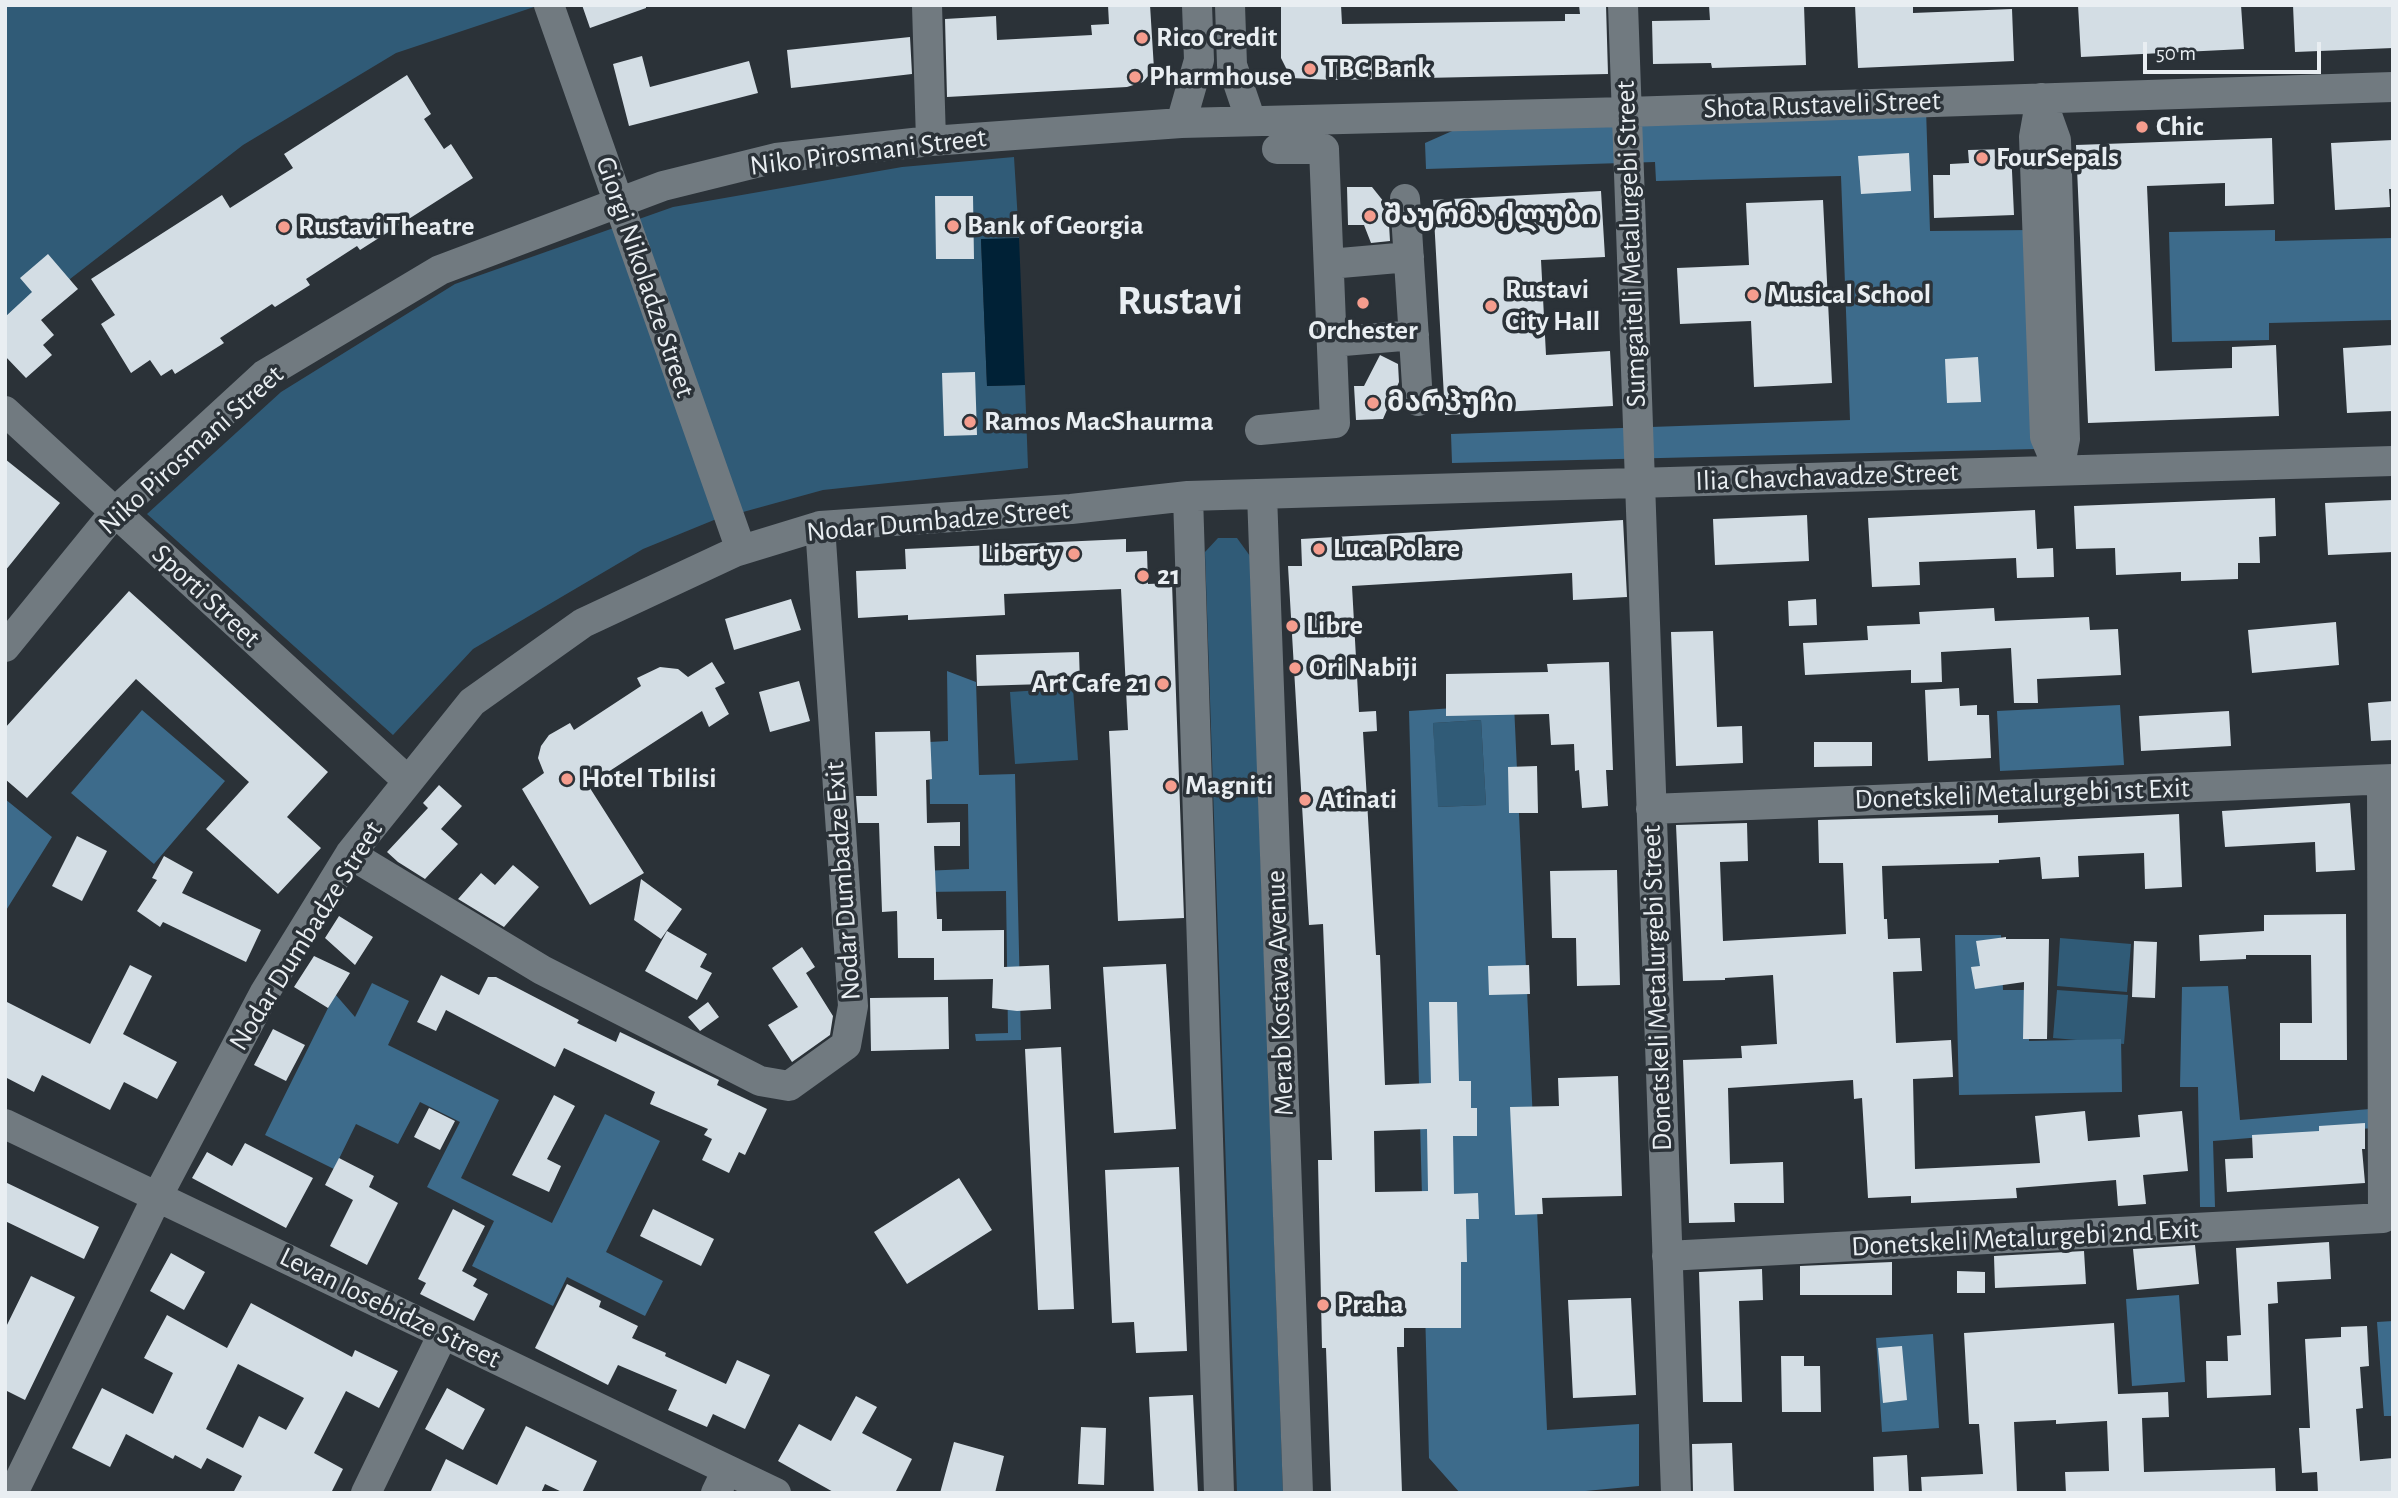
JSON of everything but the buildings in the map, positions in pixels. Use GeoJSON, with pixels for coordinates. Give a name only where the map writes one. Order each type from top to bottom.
{"type":"FeatureCollection","features":[{"type":"Feature","properties":{"kind":"street","name":"Giorgi Nikoladze Street"},"geometry":{"type":"LineString","coordinates":[[549,5],[741,550]]}},
{"type":"Feature","properties":{"kind":"street"},"geometry":{"type":"LineString","coordinates":[[927,5],[931,141]]}},
{"type":"Feature","properties":{"kind":"street"},"geometry":{"type":"LineString","coordinates":[[1181,123],[1199,60],[1197,5]]}},
{"type":"Feature","properties":{"kind":"street"},"geometry":{"type":"LineString","coordinates":[[1230,5],[1232,65],[1251,121]]}},
{"type":"Feature","properties":{"kind":"street","name":"Sumgaiteli Metalurgebi Street"},"geometry":{"type":"LineString","coordinates":[[1623,5],[1640,483]]}},
{"type":"Feature","properties":{"kind":"street","name":"Shota Rustaveli Street"},"geometry":{"type":"LineString","coordinates":[[1251,121],[1626,112],[2393,87]]}},
{"type":"Feature","properties":{"kind":"street"},"geometry":{"type":"LineString","coordinates":[[2041,98],[2056,139],[2050,288],[2065,439],[2059,470]]}},
{"type":"Feature","properties":{"kind":"street","name":"Niko Pirosmani Street"},"geometry":{"type":"LineString","coordinates":[[5,647],[115,512],[264,375],[440,270],[663,186],[776,158],[931,141],[1181,123],[1251,121]]}},
{"type":"Feature","properties":{"kind":"street"},"geometry":{"type":"LineString","coordinates":[[1260,430],[1335,423],[1324,149],[1277,149]]}},
{"type":"Feature","properties":{"kind":"street"},"geometry":{"type":"LineString","coordinates":[[1405,199],[1418,401]]}},
{"type":"Feature","properties":{"kind":"street"},"geometry":{"type":"LineString","coordinates":[[1329,264],[1409,257]]}},
{"type":"Feature","properties":{"kind":"street"},"geometry":{"type":"LineString","coordinates":[[1332,342],[1414,335]]}},
{"type":"Feature","properties":{"kind":"street","name":"Sporti Street"},"geometry":{"type":"LineString","coordinates":[[5,411],[408,781]]}},
{"type":"Feature","properties":{"kind":"street","name":"Ilia Chavchavadze Street"},"geometry":{"type":"LineString","coordinates":[[1262,494],[2393,461]]}},
{"type":"Feature","properties":{"kind":"street","name":"Donetskeli Metalurgebi Street"},"geometry":{"type":"LineString","coordinates":[[1640,483],[1675,1493]]}},
{"type":"Feature","properties":{"kind":"street","name":"Nodar Dumbadze Street"},"geometry":{"type":"LineString","coordinates":[[13,1493],[157,1197],[265,992],[350,854],[472,702],[583,623],[741,550],[820,526],[1071,509],[1188,496],[1262,494]]}},
{"type":"Feature","properties":{"kind":"street","name":"Merab Kostava Avenue"},"geometry":{"type":"LineString","coordinates":[[1262,494],[1298,1493]]}},
{"type":"Feature","properties":{"kind":"street"},"geometry":{"type":"LineString","coordinates":[[1188,496],[1219,1493]]}},
{"type":"Feature","properties":{"kind":"street","name":"Nodar Dumbadze Exit"},"geometry":{"type":"LineString","coordinates":[[350,854],[542,970],[735,1069],[760,1081],[789,1086],[797,1081],[846,1045],[853,1006],[820,526]]}},
{"type":"Feature","properties":{"kind":"street","name":"Donetskeli Metalurgebi 1st Exit"},"geometry":{"type":"LineString","coordinates":[[1651,808],[2387,780]]}},
{"type":"Feature","properties":{"kind":"street","name":"Donetskeli Metalurgebi 2nd Exit"},"geometry":{"type":"LineString","coordinates":[[1667,1256],[2384,1218],[2387,780]]}},
{"type":"Feature","properties":{"kind":"street","name":"Levan Iosebidze Street"},"geometry":{"type":"LineString","coordinates":[[5,1124],[443,1334],[721,1481],[776,1493]]}},
{"type":"Feature","properties":{"kind":"street"},"geometry":{"type":"LineString","coordinates":[[366,1493],[443,1334]]}},
{"type":"Feature","properties":{"kind":"shaded area"},"geometry":{"type":"Polygon","coordinates":[[[5,5],[540,5],[396,53],[243,145],[70,279],[5,357],[5,5]]]}},
{"type":"Feature","properties":{"kind":"shaded area"},"geometry":{"type":"Polygon","coordinates":[[[1926,109],[1930,231],[2032,230],[2037,449],[1452,463],[1451,434],[1850,420],[1841,176],[1656,181],[1655,162],[1426,169],[1425,143],[1468,124],[1926,109]]]}},
{"type":"Feature","properties":{"kind":"shaded area"},"geometry":{"type":"Polygon","coordinates":[[[1014,157],[1019,238],[981,240],[987,386],[1025,385],[1028,468],[823,490],[714,520],[643,549],[473,649],[393,735],[147,514],[281,392],[455,284],[673,207],[902,167],[1014,157]]]}},
{"type":"Feature","properties":{"kind":"shaded area"},"geometry":{"type":"Polygon","coordinates":[[[2275,230],[2275,241],[2393,238],[2393,320],[2269,323],[2269,340],[2172,342],[2169,232],[2275,230]]]}},
{"type":"Feature","properties":{"kind":"shaded area"},"geometry":{"type":"Polygon","coordinates":[[[1019,238],[1025,385],[987,386],[981,239],[1019,238]]]}},
{"type":"Feature","properties":{"kind":"shaded area"},"geometry":{"type":"Polygon","coordinates":[[[1218,538],[1237,538],[1250,556],[1283,1493],[1237,1493],[1205,552],[1218,538]]]}},
{"type":"Feature","properties":{"kind":"shaded area"},"geometry":{"type":"Polygon","coordinates":[[[947,671],[976,682],[979,775],[1015,774],[1021,1040],[976,1041],[975,1034],[1008,1033],[1006,891],[922,892],[922,871],[969,869],[968,804],[930,804],[929,742],[948,741],[947,671]]]}},
{"type":"Feature","properties":{"kind":"shaded area"},"geometry":{"type":"Polygon","coordinates":[[[1073,688],[1078,760],[1015,764],[1010,692],[1073,688]]]}},
{"type":"Feature","properties":{"kind":"shaded area"},"geometry":{"type":"Polygon","coordinates":[[[1514,704],[1547,1430],[1639,1424],[1639,1486],[1564,1493],[1460,1493],[1429,1458],[1409,711],[1514,704]],[[1481,720],[1433,723],[1438,807],[1486,805],[1481,720]]]}},
{"type":"Feature","properties":{"kind":"shaded area"},"geometry":{"type":"Polygon","coordinates":[[[2120,705],[2124,765],[2000,771],[1997,711],[2120,705]]]}},
{"type":"Feature","properties":{"kind":"shaded area"},"geometry":{"type":"Polygon","coordinates":[[[142,710],[225,781],[154,864],[71,793],[142,710]]]}},
{"type":"Feature","properties":{"kind":"shaded area"},"geometry":{"type":"Polygon","coordinates":[[[1481,720],[1486,805],[1437,807],[1433,723],[1481,720]]]}},
{"type":"Feature","properties":{"kind":"shaded area"},"geometry":{"type":"Polygon","coordinates":[[[5,799],[52,837],[5,912],[5,799]]]}},
{"type":"Feature","properties":{"kind":"shaded area"},"geometry":{"type":"Polygon","coordinates":[[[1955,935],[2001,935],[2003,990],[2028,990],[2029,1041],[2121,1039],[2122,1092],[1959,1095],[1955,935]]]}},
{"type":"Feature","properties":{"kind":"shaded area"},"geometry":{"type":"Polygon","coordinates":[[[2060,938],[2131,944],[2127,992],[2057,986],[2060,938]]]}},
{"type":"Feature","properties":{"kind":"shaded area"},"geometry":{"type":"Polygon","coordinates":[[[372,983],[409,1001],[388,1045],[499,1100],[461,1178],[552,1223],[605,1114],[660,1141],[606,1252],[663,1281],[645,1316],[567,1277],[553,1306],[472,1266],[494,1221],[427,1187],[460,1122],[420,1102],[398,1144],[356,1124],[334,1169],[265,1135],[335,994],[355,1017],[372,983]]]}},
{"type":"Feature","properties":{"kind":"shaded area"},"geometry":{"type":"Polygon","coordinates":[[[2228,986],[2240,1120],[2370,1109],[2373,1128],[2213,1141],[2215,1207],[2200,1207],[2198,1087],[2180,1087],[2182,987],[2228,986]]]}},
{"type":"Feature","properties":{"kind":"shaded area"},"geometry":{"type":"Polygon","coordinates":[[[2057,990],[2128,995],[2124,1044],[2053,1038],[2057,990]]]}},
{"type":"Feature","properties":{"kind":"shaded area"},"geometry":{"type":"Polygon","coordinates":[[[2179,1295],[2185,1382],[2132,1386],[2126,1299],[2179,1295]]]}},
{"type":"Feature","properties":{"kind":"shaded area"},"geometry":{"type":"Polygon","coordinates":[[[2393,1321],[2393,1416],[2384,1416],[2377,1322],[2393,1321]]]}},
{"type":"Feature","properties":{"kind":"shaded area"},"geometry":{"type":"Polygon","coordinates":[[[1933,1334],[1939,1428],[1882,1432],[1876,1338],[1933,1334]]]}},
{"type":"Feature","properties":{"kind":"place","name":"Rico Credit"},"geometry":{"type":"Point","coordinates":[1142,38]}},
{"type":"Feature","properties":{"kind":"place","name":"TBC Bank"},"geometry":{"type":"Point","coordinates":[1310,69]}},
{"type":"Feature","properties":{"kind":"place","name":"Pharmhouse"},"geometry":{"type":"Point","coordinates":[1135,77]}},
{"type":"Feature","properties":{"kind":"place","name":"Chic"},"geometry":{"type":"Point","coordinates":[2142,127]}},
{"type":"Feature","properties":{"kind":"place","name":"FourSepals"},"geometry":{"type":"Point","coordinates":[1982,158]}},
{"type":"Feature","properties":{"kind":"place","name":"შაურმა ქლუბი"},"geometry":{"type":"Point","coordinates":[1370,216]}},
{"type":"Feature","properties":{"kind":"place","name":"Bank of Georgia"},"geometry":{"type":"Point","coordinates":[953,226]}},
{"type":"Feature","properties":{"kind":"place","name":"Rustavi Theatre"},"geometry":{"type":"Point","coordinates":[284,227]}},
{"type":"Feature","properties":{"kind":"place","name":"Musical School"},"geometry":{"type":"Point","coordinates":[1753,295]}},
{"type":"Feature","properties":{"kind":"place","name":"Orchester"},"geometry":{"type":"Point","coordinates":[1363,303]}},
{"type":"Feature","properties":{"kind":"place","name":"Rustavi City Hall"},"geometry":{"type":"Point","coordinates":[1491,306]}},
{"type":"Feature","properties":{"kind":"place","name":"მარპუჩი"},"geometry":{"type":"Point","coordinates":[1373,403]}},
{"type":"Feature","properties":{"kind":"place","name":"Ramos MacShaurma"},"geometry":{"type":"Point","coordinates":[970,422]}},
{"type":"Feature","properties":{"kind":"place","name":"Luca Polare"},"geometry":{"type":"Point","coordinates":[1319,549]}},
{"type":"Feature","properties":{"kind":"place","name":"Liberty"},"geometry":{"type":"Point","coordinates":[1074,554]}},
{"type":"Feature","properties":{"kind":"place","name":"21"},"geometry":{"type":"Point","coordinates":[1143,576]}},
{"type":"Feature","properties":{"kind":"place","name":"Libre"},"geometry":{"type":"Point","coordinates":[1292,626]}},
{"type":"Feature","properties":{"kind":"place","name":"Ori Nabiji"},"geometry":{"type":"Point","coordinates":[1295,668]}},
{"type":"Feature","properties":{"kind":"place","name":"Art Cafe 21"},"geometry":{"type":"Point","coordinates":[1163,684]}},
{"type":"Feature","properties":{"kind":"place","name":"Hotel Tbilisi"},"geometry":{"type":"Point","coordinates":[567,779]}},
{"type":"Feature","properties":{"kind":"place","name":"Magniti"},"geometry":{"type":"Point","coordinates":[1171,786]}},
{"type":"Feature","properties":{"kind":"place","name":"Atinati"},"geometry":{"type":"Point","coordinates":[1305,800]}},
{"type":"Feature","properties":{"kind":"place","name":"Praha"},"geometry":{"type":"Point","coordinates":[1323,1305]}},
{"type":"Feature","properties":{"kind":"district","name":"Rustavi"},"geometry":{"type":"Point","coordinates":[1180,301]}}]}
